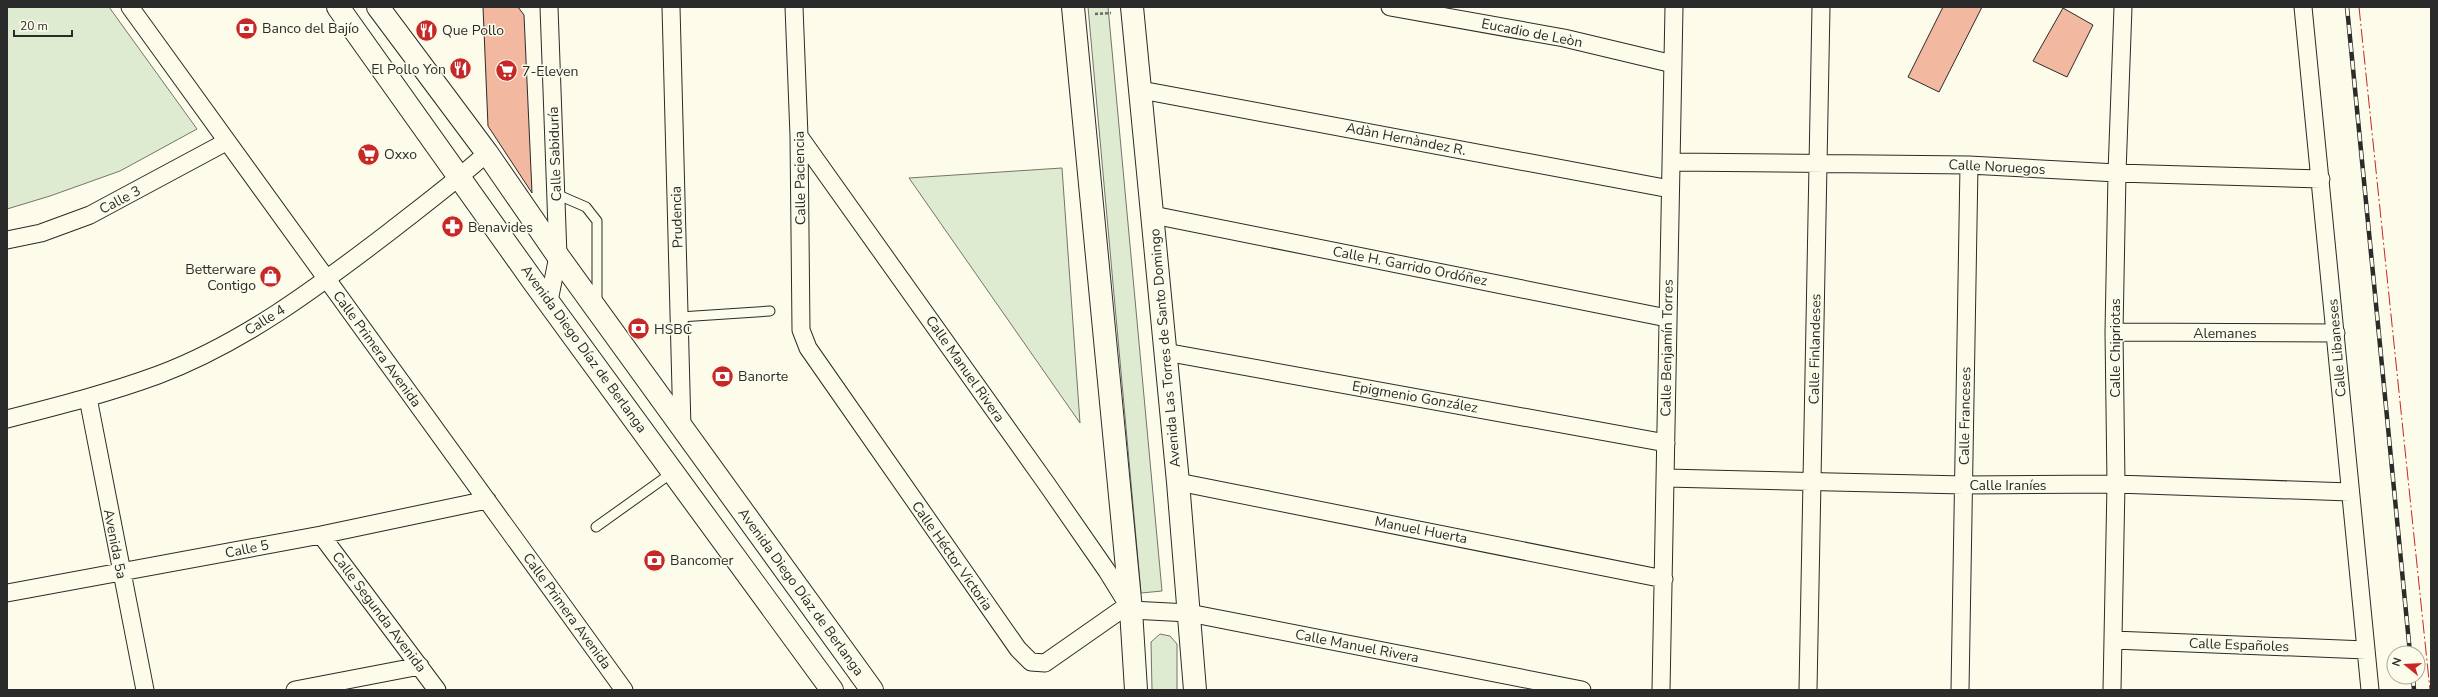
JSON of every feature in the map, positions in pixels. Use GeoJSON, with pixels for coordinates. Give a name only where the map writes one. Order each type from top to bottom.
{"type":"FeatureCollection","features":[{"type":"Feature","properties":{"kind":"main road","name":"Avenida Diego Díaz de Berlanga"},"geometry":{"type":"LineString","coordinates":[[338,7],[460,178],[832,690]]}},
{"type":"Feature","properties":{"kind":"main road","name":"Avenida Diego Díaz de Berlanga"},"geometry":{"type":"LineString","coordinates":[[378,7],[487,153],[558,256],[872,690]]}},
{"type":"Feature","properties":{"kind":"main road","name":"Avenida Las Torres de Santo Domingo"},"geometry":{"type":"LineString","coordinates":[[1132,9],[1178,482],[1195,690]]}},
{"type":"Feature","properties":{"kind":"main road"},"geometry":{"type":"LineString","coordinates":[[1074,11],[1136,690]]}},
{"type":"Feature","properties":{"kind":"street","name":"Calle Primera Avenida"},"geometry":{"type":"LineString","coordinates":[[130,7],[226,142],[624,690]]}},
{"type":"Feature","properties":{"kind":"street","name":"Prudencia"},"geometry":{"type":"LineString","coordinates":[[671,7],[682,428]]}},
{"type":"Feature","properties":{"kind":"street","name":"Calle Paciencia"},"geometry":{"type":"LineString","coordinates":[[794,7],[799,136],[801,330],[808,348]]}},
{"type":"Feature","properties":{"kind":"street","name":"Eucadio de Leòn"},"geometry":{"type":"LineString","coordinates":[[1390,7],[1564,38],[1673,64]]}},
{"type":"Feature","properties":{"kind":"street","name":"Calle Benjamín Torres"},"geometry":{"type":"LineString","coordinates":[[1661,690],[1674,7]]}},
{"type":"Feature","properties":{"kind":"street","name":"Calle Finlandeses"},"geometry":{"type":"LineString","coordinates":[[1808,690],[1821,7]]}},
{"type":"Feature","properties":{"kind":"street","name":"Calle Chipriotas"},"geometry":{"type":"LineString","coordinates":[[2112,690],[2116,484],[2114,332],[2117,173],[2123,7]]}},
{"type":"Feature","properties":{"kind":"street","name":"Calle Libaneses"},"geometry":{"type":"LineString","coordinates":[[2303,7],[2370,690]]}},
{"type":"Feature","properties":{"kind":"street","name":"Calle Sabiduría"},"geometry":{"type":"LineString","coordinates":[[548,9],[558,256],[549,300]]}},
{"type":"Feature","properties":{"kind":"street","name":"Adàn Hernàndez R."},"geometry":{"type":"LineString","coordinates":[[1141,90],[1670,189]]}},
{"type":"Feature","properties":{"kind":"street","name":"Calle Manuel Rivera"},"geometry":{"type":"LineString","coordinates":[[799,136],[1046,483],[1107,571],[1129,607],[1189,613],[1582,690]]}},
{"type":"Feature","properties":{"kind":"street","name":"Calle 3"},"geometry":{"type":"LineString","coordinates":[[7,240],[41,233],[90,216],[226,142]]}},
{"type":"Feature","properties":{"kind":"street","name":"Calle 4"},"geometry":{"type":"LineString","coordinates":[[7,419],[88,398],[158,375],[233,340],[327,280],[460,178],[487,153]]}},
{"type":"Feature","properties":{"kind":"street","name":"Calle Noruegos"},"geometry":{"type":"LineString","coordinates":[[1672,162],[1817,162],[1969,165],[2117,173],[2321,179]]}},
{"type":"Feature","properties":{"kind":"street","name":"Calle Franceses"},"geometry":{"type":"LineString","coordinates":[[1960,690],[1969,165]]}},
{"type":"Feature","properties":{"kind":"street","name":"Calle H. Garrido Ordóñez"},"geometry":{"type":"LineString","coordinates":[[1153,215],[1667,318]]}},
{"type":"Feature","properties":{"kind":"street","name":"Alemanes"},"geometry":{"type":"LineString","coordinates":[[2114,332],[2336,334]]}},
{"type":"Feature","properties":{"kind":"street","name":"Calle Héctor Victoria"},"geometry":{"type":"LineString","coordinates":[[808,348],[991,611],[1018,649],[1031,662],[1045,663],[1129,607]]}},
{"type":"Feature","properties":{"kind":"street","name":"Epigmenio González"},"geometry":{"type":"LineString","coordinates":[[1165,352],[1666,443]]}},
{"type":"Feature","properties":{"kind":"street","name":"Avenida 5a"},"geometry":{"type":"LineString","coordinates":[[88,398],[145,690]]}},
{"type":"Feature","properties":{"kind":"street","name":"Calle Iraníes"},"geometry":{"type":"LineString","coordinates":[[1666,478],[1964,485],[2116,484],[2350,492]]}},
{"type":"Feature","properties":{"kind":"street","name":"Manuel Huerta"},"geometry":{"type":"LineString","coordinates":[[1178,482],[1664,579]]}},
{"type":"Feature","properties":{"kind":"street","name":"Calle 5"},"geometry":{"type":"LineString","coordinates":[[7,593],[321,535],[487,500]]}},
{"type":"Feature","properties":{"kind":"street","name":"Calle Segunda Avenida"},"geometry":{"type":"LineString","coordinates":[[321,535],[437,690]]}},
{"type":"Feature","properties":{"kind":"street","name":"Calle Españoles"},"geometry":{"type":"LineString","coordinates":[[2113,640],[2366,650]]}},
{"type":"Feature","properties":{"kind":"street"},"geometry":{"type":"LineString","coordinates":[[295,690],[420,666]]}},
{"type":"Feature","properties":{"kind":"lane"},"geometry":{"type":"LineString","coordinates":[[556,194],[586,207],[597,221],[597,309]]}},
{"type":"Feature","properties":{"kind":"lane"},"geometry":{"type":"LineString","coordinates":[[680,317],[770,311]]}},
{"type":"Feature","properties":{"kind":"lane"},"geometry":{"type":"LineString","coordinates":[[596,527],[674,472]]}},
{"type":"Feature","properties":{"kind":"path"},"geometry":{"type":"LineString","coordinates":[[1074,11],[1132,9]]}},
{"type":"Feature","properties":{"kind":"green space"},"geometry":{"type":"Polygon","coordinates":[[[7,7],[109,7],[197,129],[120,171],[50,196],[7,209],[7,7]]]}},
{"type":"Feature","properties":{"kind":"green space"},"geometry":{"type":"Polygon","coordinates":[[[1088,7],[1108,7],[1162,591],[1141,593],[1088,7]]]}},
{"type":"Feature","properties":{"kind":"green space"},"geometry":{"type":"Polygon","coordinates":[[[1062,168],[1080,423],[909,178],[1062,168]]]}},
{"type":"Feature","properties":{"kind":"green space"},"geometry":{"type":"Polygon","coordinates":[[[1160,634],[1170,636],[1177,644],[1177,690],[1152,690],[1151,642],[1160,634]]]}},
{"type":"Feature","properties":{"kind":"building","name":"7-Eleven"},"geometry":{"type":"Polygon","coordinates":[[[483,7],[518,7],[524,15],[532,193],[488,126],[483,7]]]}},
{"type":"Feature","properties":{"kind":"building"},"geometry":{"type":"Polygon","coordinates":[[[1943,7],[1982,7],[1939,92],[1908,77],[1943,7]]]}},
{"type":"Feature","properties":{"kind":"building"},"geometry":{"type":"Polygon","coordinates":[[[2063,8],[2093,25],[2067,77],[2033,61],[2063,8]]]}},
{"type":"Feature","properties":{"kind":"railway"},"geometry":{"type":"LineString","coordinates":[[2347,7],[2409,645]]}},
{"type":"Feature","properties":{"kind":"railway"},"geometry":{"type":"LineString","coordinates":[[2414,685],[2414,690]]}},
{"type":"Feature","properties":{"kind":"power"},"geometry":{"type":"LineString","coordinates":[[2359,7],[2430,690]]}},
{"type":"Feature","properties":{"kind":"place","name":"Banco del Bajío"},"geometry":{"type":"Point","coordinates":[247,28]}},
{"type":"Feature","properties":{"kind":"place","name":"Que Pollo"},"geometry":{"type":"Point","coordinates":[427,30]}},
{"type":"Feature","properties":{"kind":"place","name":"El Pollo Yon"},"geometry":{"type":"Point","coordinates":[461,69]}},
{"type":"Feature","properties":{"kind":"place","name":"7-Eleven"},"geometry":{"type":"Point","coordinates":[506,71]}},
{"type":"Feature","properties":{"kind":"place","name":"Oxxo"},"geometry":{"type":"Point","coordinates":[369,154]}},
{"type":"Feature","properties":{"kind":"place","name":"Benavides"},"geometry":{"type":"Point","coordinates":[452,227]}},
{"type":"Feature","properties":{"kind":"place","name":"Betterware Contigo"},"geometry":{"type":"Point","coordinates":[271,277]}},
{"type":"Feature","properties":{"kind":"place","name":"HSBC"},"geometry":{"type":"Point","coordinates":[639,329]}},
{"type":"Feature","properties":{"kind":"place","name":"Banorte"},"geometry":{"type":"Point","coordinates":[723,376]}},
{"type":"Feature","properties":{"kind":"place","name":"Bancomer"},"geometry":{"type":"Point","coordinates":[654,560]}}]}
